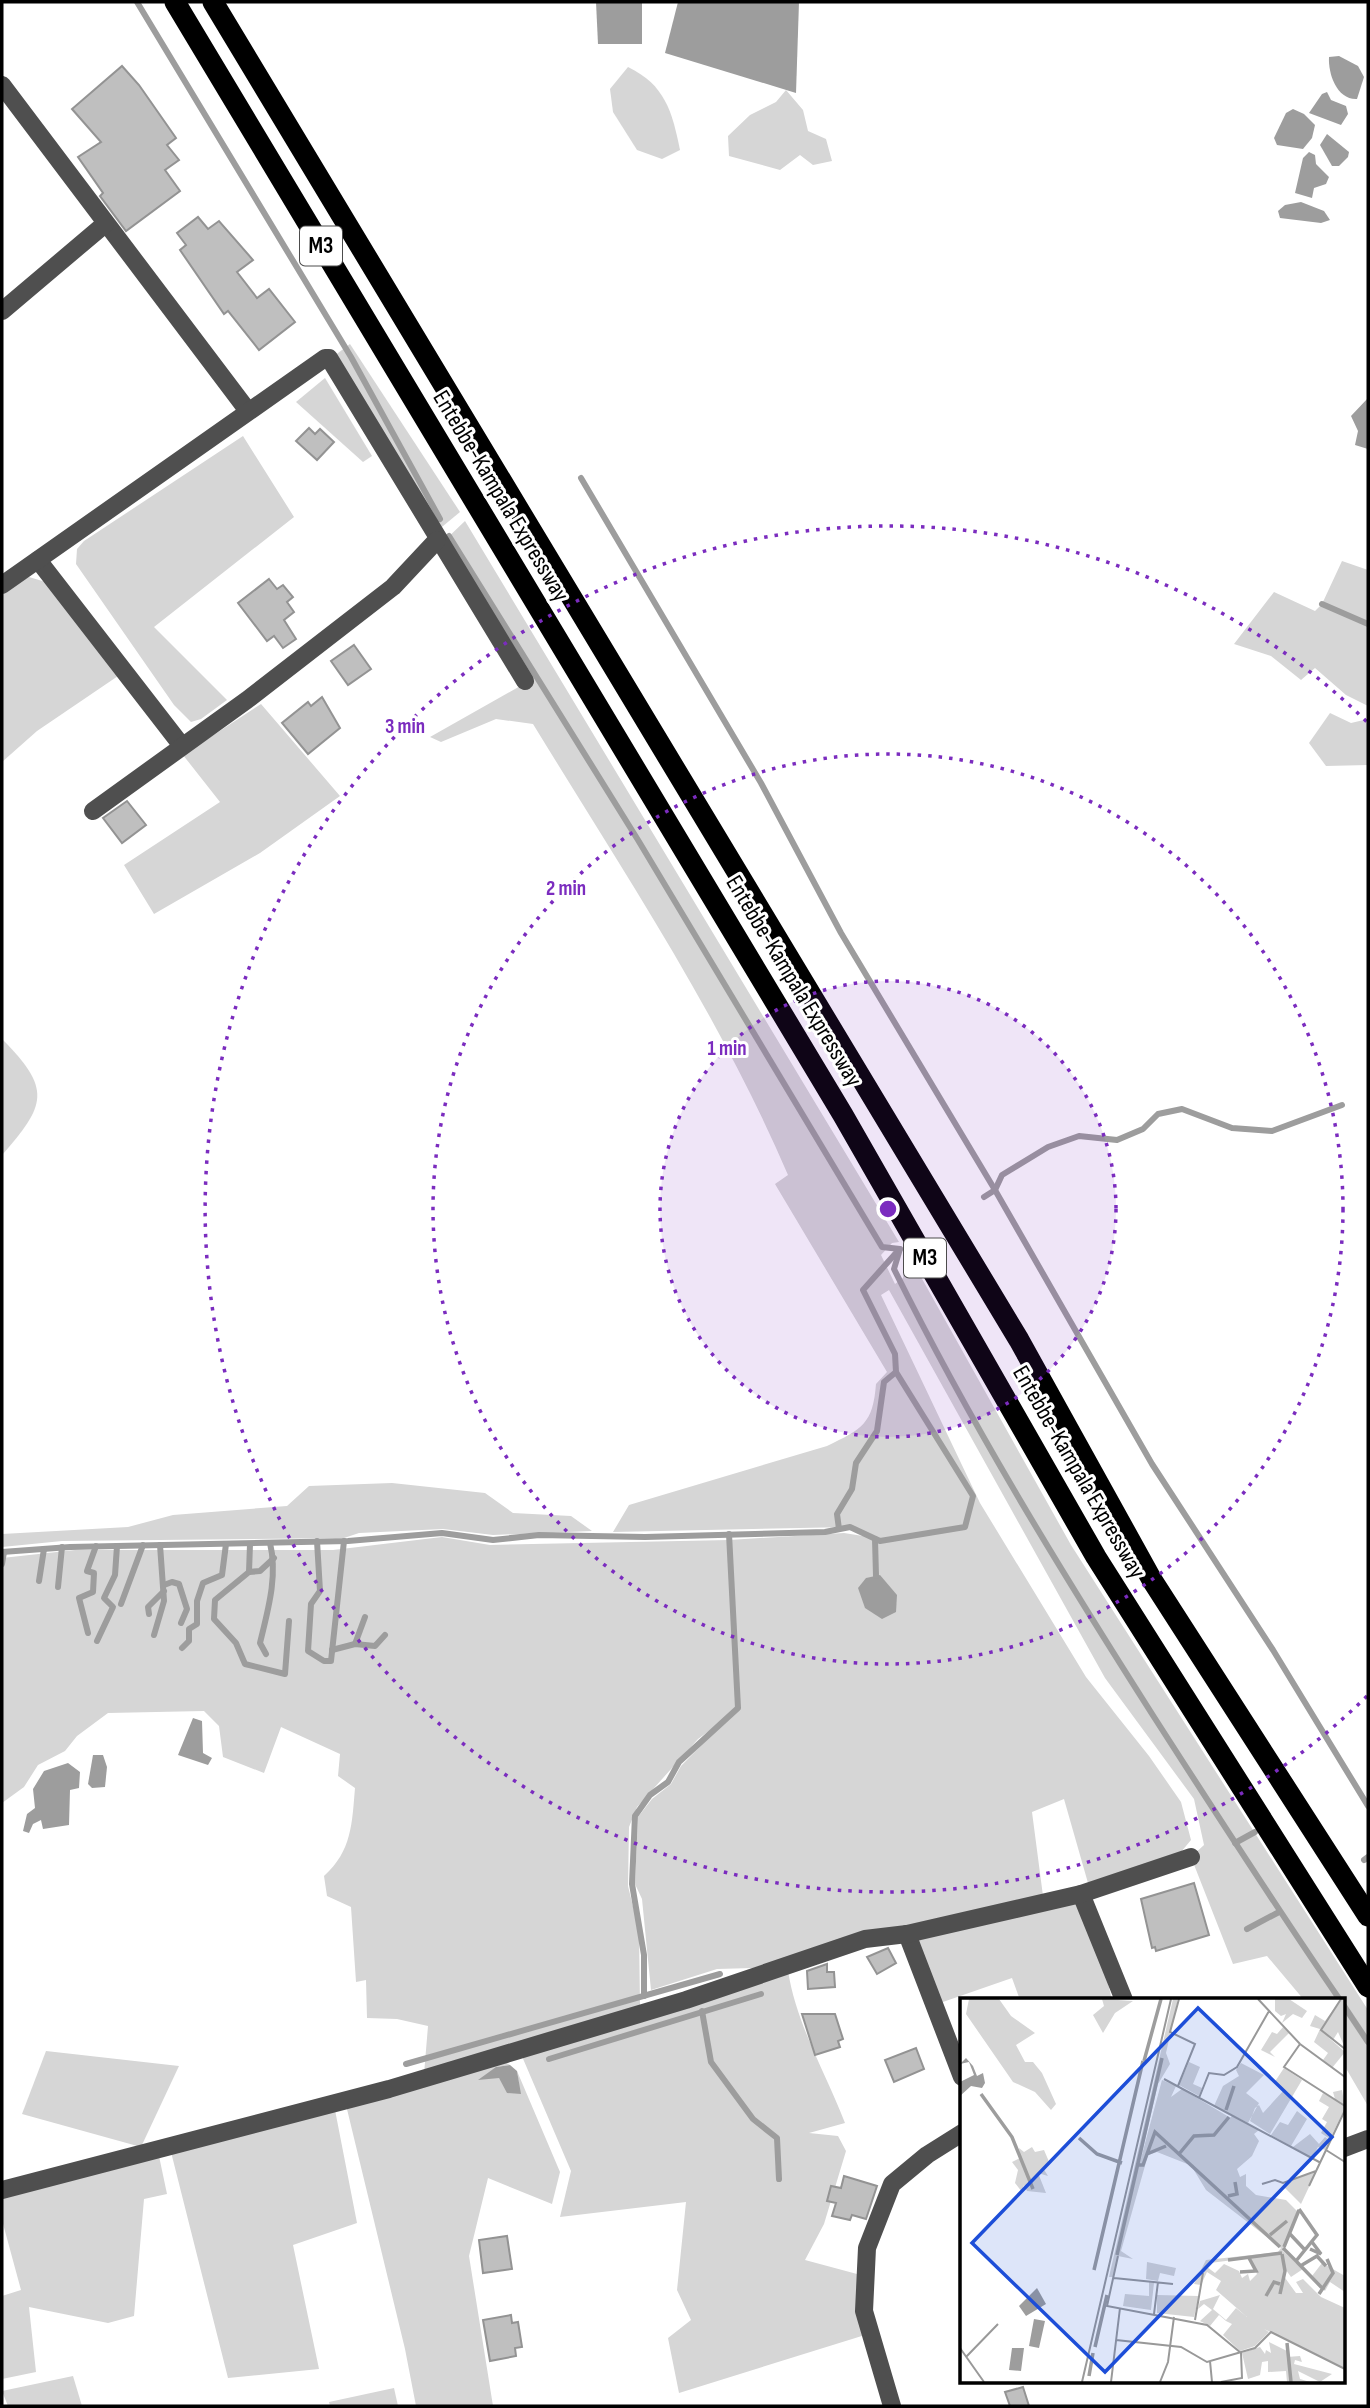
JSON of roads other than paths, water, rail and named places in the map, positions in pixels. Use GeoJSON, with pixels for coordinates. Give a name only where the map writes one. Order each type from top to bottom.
{"type":"FeatureCollection","features":[{"type":"Feature","properties":{"kind":"highway","name":"Entebbe-Kampala Expressway"},"geometry":{"type":"LineString","coordinates":[[175,2],[843,1115],[1096,1557],[1368,1987]]}},
{"type":"Feature","properties":{"kind":"highway","name":"Entebbe-Kampala Expressway"},"geometry":{"type":"LineString","coordinates":[[213,2],[1012,1328],[1152,1580],[1368,1916]]}},
{"type":"Feature","properties":{"kind":"street"},"geometry":{"type":"LineString","coordinates":[[2,85],[248,411]]}},
{"type":"Feature","properties":{"kind":"street"},"geometry":{"type":"LineString","coordinates":[[2,311],[105,224]]}},
{"type":"Feature","properties":{"kind":"street"},"geometry":{"type":"LineString","coordinates":[[2,584],[325,358],[332,359],[437,540],[524,681]]}},
{"type":"Feature","properties":{"kind":"street"},"geometry":{"type":"LineString","coordinates":[[93,811],[393,587],[437,540]]}},
{"type":"Feature","properties":{"kind":"street"},"geometry":{"type":"LineString","coordinates":[[38,560],[182,746]]}},
{"type":"Feature","properties":{"kind":"street"},"geometry":{"type":"LineString","coordinates":[[2,2190],[389,2089],[686,2000],[865,1940],[907,1934],[1081,1894],[1191,1857]]}},
{"type":"Feature","properties":{"kind":"street"},"geometry":{"type":"LineString","coordinates":[[1081,1894],[1123,1998]]}},
{"type":"Feature","properties":{"kind":"street"},"geometry":{"type":"LineString","coordinates":[[907,1934],[960,2072]]}},
{"type":"Feature","properties":{"kind":"street"},"geometry":{"type":"LineString","coordinates":[[892,2406],[864,2311],[867,2248],[892,2184],[927,2155],[960,2134]]}},
{"type":"Feature","properties":{"kind":"street"},"geometry":{"type":"LineString","coordinates":[[1346,2147],[1368,2139]]}},
{"type":"Feature","properties":{"kind":"waterway"},"geometry":{"type":"LineString","coordinates":[[137,2],[351,357],[440,519]]}},
{"type":"Feature","properties":{"kind":"waterway"},"geometry":{"type":"LineString","coordinates":[[581,478],[761,783],[841,933],[995,1190],[1152,1464],[1273,1650],[1368,1806]]}},
{"type":"Feature","properties":{"kind":"waterway"},"geometry":{"type":"LineString","coordinates":[[449,536],[638,840],[882,1247],[900,1249]]}},
{"type":"Feature","properties":{"kind":"waterway"},"geometry":{"type":"LineString","coordinates":[[1322,604],[1368,624]]}},
{"type":"Feature","properties":{"kind":"waterway"},"geometry":{"type":"LineString","coordinates":[[984,1197],[995,1190],[1002,1175],[1048,1147],[1079,1136],[1117,1140],[1143,1129],[1158,1114],[1182,1109],[1232,1128],[1272,1131],[1342,1105]]}},
{"type":"Feature","properties":{"kind":"waterway"},"geometry":{"type":"LineString","coordinates":[[900,1249],[894,1269],[1018,1496],[1154,1717],[1339,1998]]}},
{"type":"Feature","properties":{"kind":"waterway"},"geometry":{"type":"LineString","coordinates":[[839,1529],[837,1514],[852,1489],[856,1463],[877,1431],[884,1382],[896,1372],[895,1354],[863,1290],[896,1253]]}},
{"type":"Feature","properties":{"kind":"waterway"},"geometry":{"type":"LineString","coordinates":[[2,1552],[70,1547],[348,1541],[442,1533],[493,1540],[539,1535],[645,1537],[825,1532],[850,1527],[880,1541],[965,1527],[973,1496],[896,1372]]}},
{"type":"Feature","properties":{"kind":"waterway"},"geometry":{"type":"LineString","coordinates":[[644,1996],[644,1955],[632,1884],[635,1816],[650,1795],[668,1782],[679,1762],[738,1708],[729,1534]]}},
{"type":"Feature","properties":{"kind":"waterway"},"geometry":{"type":"LineString","coordinates":[[875,1539],[876,1576]]}},
{"type":"Feature","properties":{"kind":"waterway"},"geometry":{"type":"LineString","coordinates":[[317,1541],[320,1591],[311,1604],[308,1651],[324,1661],[331,1661],[344,1541]]}},
{"type":"Feature","properties":{"kind":"waterway"},"geometry":{"type":"LineString","coordinates":[[266,1654],[260,1643],[272,1580],[270,1543]]}},
{"type":"Feature","properties":{"kind":"waterway"},"geometry":{"type":"LineString","coordinates":[[182,1648],[189,1641],[189,1629],[197,1624],[197,1601],[203,1583],[222,1575],[226,1544]]}},
{"type":"Feature","properties":{"kind":"waterway"},"geometry":{"type":"LineString","coordinates":[[250,1544],[249,1572],[215,1600],[214,1619],[236,1643],[245,1664],[285,1674],[289,1621]]}},
{"type":"Feature","properties":{"kind":"waterway"},"geometry":{"type":"LineString","coordinates":[[121,1604],[143,1545]]}},
{"type":"Feature","properties":{"kind":"waterway"},"geometry":{"type":"LineString","coordinates":[[154,1635],[164,1601],[160,1545]]}},
{"type":"Feature","properties":{"kind":"waterway"},"geometry":{"type":"LineString","coordinates":[[88,1633],[79,1598],[93,1592],[94,1573],[87,1571],[96,1546]]}},
{"type":"Feature","properties":{"kind":"waterway"},"geometry":{"type":"LineString","coordinates":[[97,1641],[113,1607],[104,1598],[115,1575],[117,1546]]}},
{"type":"Feature","properties":{"kind":"waterway"},"geometry":{"type":"LineString","coordinates":[[58,1587],[62,1547]]}},
{"type":"Feature","properties":{"kind":"waterway"},"geometry":{"type":"LineString","coordinates":[[39,1581],[44,1549]]}},
{"type":"Feature","properties":{"kind":"waterway"},"geometry":{"type":"LineString","coordinates":[[2,1564],[4,1552]]}},
{"type":"Feature","properties":{"kind":"waterway"},"geometry":{"type":"LineString","coordinates":[[249,1572],[260,1571],[274,1558]]}},
{"type":"Feature","properties":{"kind":"waterway"},"geometry":{"type":"LineString","coordinates":[[164,1585],[172,1582],[179,1584],[187,1609],[181,1623]]}},
{"type":"Feature","properties":{"kind":"waterway"},"geometry":{"type":"LineString","coordinates":[[149,1614],[148,1607],[164,1591]]}},
{"type":"Feature","properties":{"kind":"waterway"},"geometry":{"type":"LineString","coordinates":[[355,1644],[365,1617]]}},
{"type":"Feature","properties":{"kind":"waterway"},"geometry":{"type":"LineString","coordinates":[[332,1650],[355,1644],[375,1646],[385,1635]]}},
{"type":"Feature","properties":{"kind":"waterway"},"geometry":{"type":"LineString","coordinates":[[1235,1843],[1255,1832]]}},
{"type":"Feature","properties":{"kind":"waterway"},"geometry":{"type":"LineString","coordinates":[[1364,1860],[1368,1857]]}},
{"type":"Feature","properties":{"kind":"waterway"},"geometry":{"type":"LineString","coordinates":[[1247,1929],[1279,1912]]}},
{"type":"Feature","properties":{"kind":"waterway"},"geometry":{"type":"LineString","coordinates":[[406,2064],[720,1974]]}},
{"type":"Feature","properties":{"kind":"waterway"},"geometry":{"type":"LineString","coordinates":[[549,2059],[761,1994]]}},
{"type":"Feature","properties":{"kind":"waterway"},"geometry":{"type":"LineString","coordinates":[[1346,2009],[1368,2042]]}},
{"type":"Feature","properties":{"kind":"waterway"},"geometry":{"type":"LineString","coordinates":[[702,2011],[711,2062],[753,2119],[777,2138],[779,2179]]}}]}
